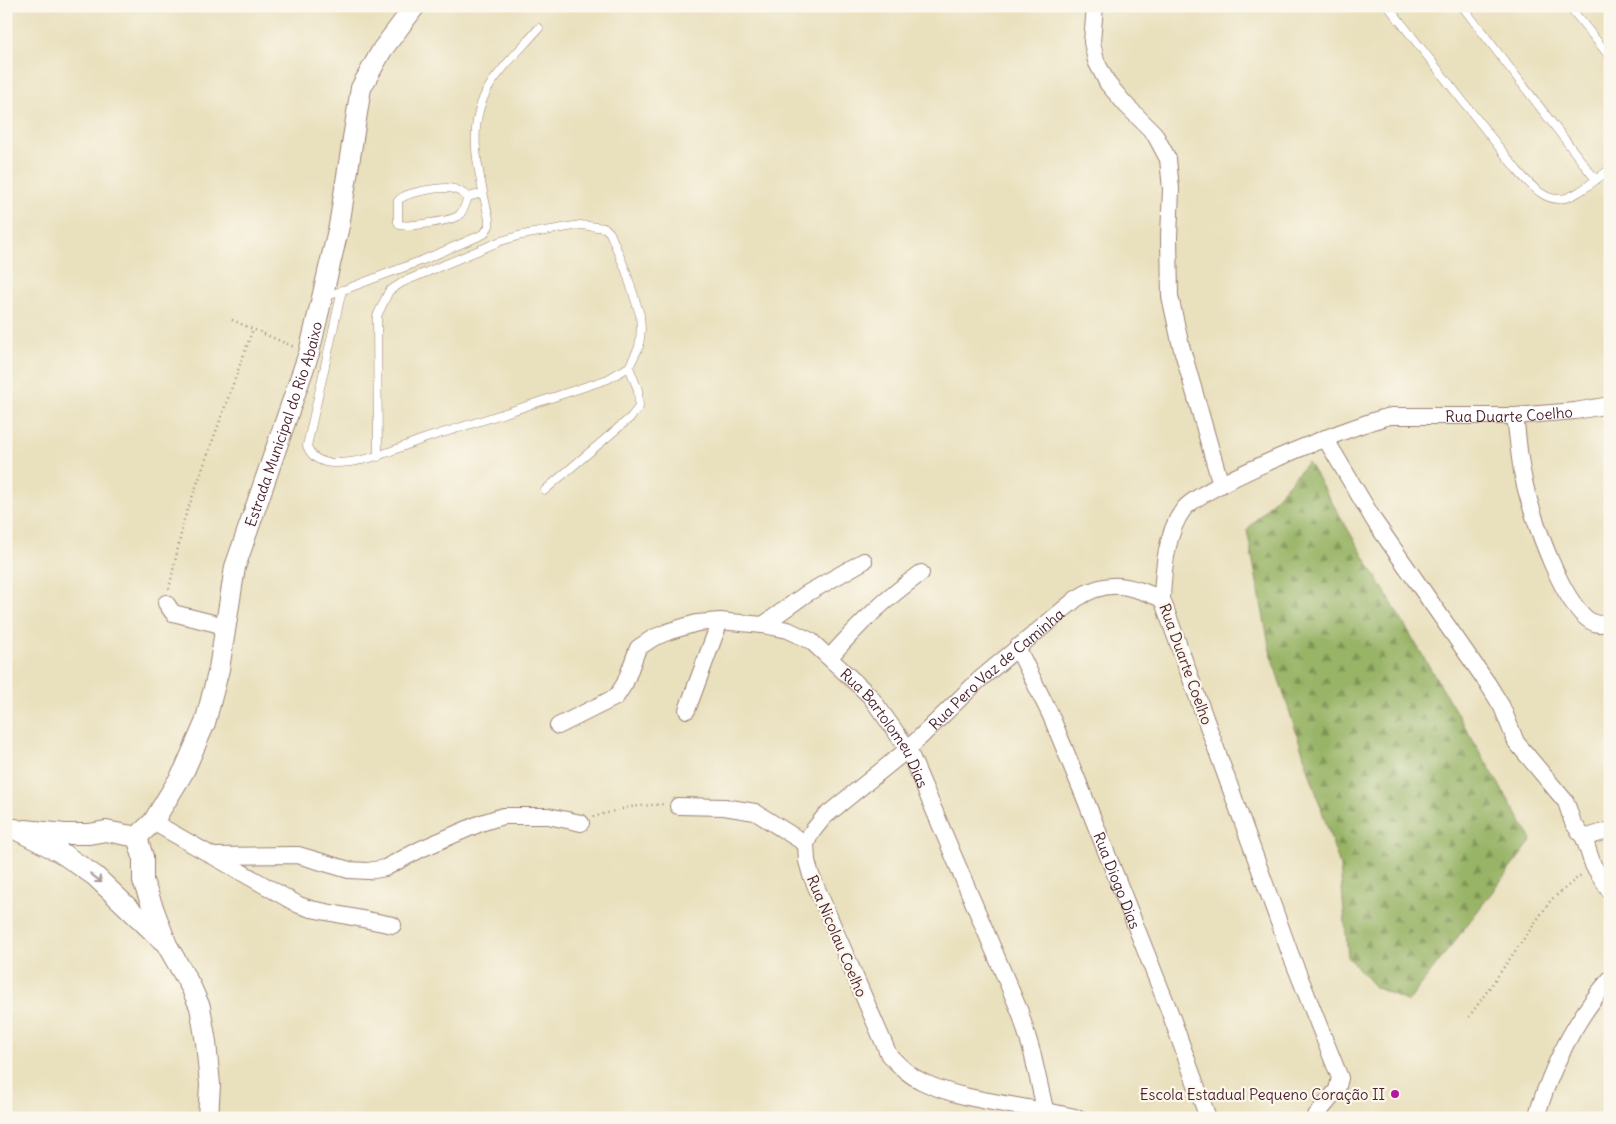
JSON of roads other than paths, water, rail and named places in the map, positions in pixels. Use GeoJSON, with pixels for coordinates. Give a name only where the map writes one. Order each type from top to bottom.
{"type":"FeatureCollection","features":[{"type":"Feature","properties":{"kind":"street","name":"Estrada Municipal do Rio Abaixo"},"geometry":{"type":"LineString","coordinates":[[137,837],[153,822],[184,771],[205,723],[219,669],[235,567],[265,486],[309,353],[323,297],[339,226],[361,88],[382,50],[415,6]]}},
{"type":"Feature","properties":{"kind":"street"},"geometry":{"type":"LineString","coordinates":[[1096,6],[1092,42],[1096,61],[1108,84],[1154,132],[1168,159],[1171,190],[1169,237],[1170,296],[1180,342],[1221,485]]}},
{"type":"Feature","properties":{"kind":"street","name":"Rua Duarte Coelho"},"geometry":{"type":"LineString","coordinates":[[1314,1118],[1338,1090],[1340,1078],[1290,953],[1162,599],[1166,558],[1173,529],[1182,510],[1192,501],[1221,485],[1325,438],[1371,420],[1391,416],[1515,416],[1576,411],[1610,405]]}},
{"type":"Feature","properties":{"kind":"street"},"geometry":{"type":"LineString","coordinates":[[1515,416],[1523,480],[1536,528],[1552,565],[1578,612],[1599,624],[1610,621]]}},
{"type":"Feature","properties":{"kind":"street"},"geometry":{"type":"LineString","coordinates":[[1325,438],[1375,522],[1488,684],[1502,707],[1516,742],[1566,802],[1573,822],[1584,838],[1592,865],[1610,891]]}},
{"type":"Feature","properties":{"kind":"street"},"geometry":{"type":"LineString","coordinates":[[763,625],[806,594],[864,561]]}},
{"type":"Feature","properties":{"kind":"street"},"geometry":{"type":"LineString","coordinates":[[830,657],[870,613],[921,573]]}},
{"type":"Feature","properties":{"kind":"street","name":"Rua Pero Vaz de Caminha"},"geometry":{"type":"LineString","coordinates":[[806,844],[811,833],[824,817],[908,749],[1017,647],[1091,589],[1121,585],[1139,589],[1162,599]]}},
{"type":"Feature","properties":{"kind":"street"},"geometry":{"type":"LineString","coordinates":[[166,603],[173,613],[225,626]]}},
{"type":"Feature","properties":{"kind":"street"},"geometry":{"type":"LineString","coordinates":[[687,710],[720,621]]}},
{"type":"Feature","properties":{"kind":"street","name":"Rua Bartolomeu Dias"},"geometry":{"type":"LineString","coordinates":[[558,726],[616,697],[625,683],[638,648],[653,638],[697,623],[720,621],[763,625],[788,630],[811,641],[870,696],[908,749],[1020,1012],[1032,1052],[1045,1109]]}},
{"type":"Feature","properties":{"kind":"street","name":"Rua Diogo Dias"},"geometry":{"type":"LineString","coordinates":[[1017,647],[1052,716],[1169,1010],[1208,1118]]}},
{"type":"Feature","properties":{"kind":"street"},"geometry":{"type":"LineString","coordinates":[[678,806],[724,807],[755,812],[806,844]]}},
{"type":"Feature","properties":{"kind":"street"},"geometry":{"type":"LineString","coordinates":[[212,856],[298,855],[349,870],[368,871],[385,868],[438,841],[480,823],[503,816],[548,816],[581,823]]}},
{"type":"Feature","properties":{"kind":"street"},"geometry":{"type":"LineString","coordinates":[[153,822],[299,905],[311,909],[393,924]]}},
{"type":"Feature","properties":{"kind":"street"},"geometry":{"type":"LineString","coordinates":[[11,827],[89,834],[106,832],[137,837],[143,857],[143,881],[167,945],[192,986],[200,1007],[210,1085],[208,1118]]}},
{"type":"Feature","properties":{"kind":"street"},"geometry":{"type":"LineString","coordinates":[[11,827],[69,858],[121,899],[167,945]]}},
{"type":"Feature","properties":{"kind":"street"},"geometry":{"type":"LineString","coordinates":[[1584,838],[1610,830]]}},
{"type":"Feature","properties":{"kind":"street"},"geometry":{"type":"LineString","coordinates":[[69,858],[79,840],[89,834]]}},
{"type":"Feature","properties":{"kind":"street","name":"Rua Nicolau Coelho"},"geometry":{"type":"LineString","coordinates":[[806,844],[807,861],[811,875],[889,1055],[903,1070],[920,1081],[943,1090],[1045,1109]]}},
{"type":"Feature","properties":{"kind":"street"},"geometry":{"type":"LineString","coordinates":[[121,899],[130,896],[143,881]]}},
{"type":"Feature","properties":{"kind":"street"},"geometry":{"type":"LineString","coordinates":[[1536,1118],[1563,1051],[1580,1020],[1610,979]]}},
{"type":"Feature","properties":{"kind":"street"},"geometry":{"type":"LineString","coordinates":[[1045,1109],[1078,1118]]}},
{"type":"Feature","properties":{"kind":"lane"},"geometry":{"type":"LineString","coordinates":[[1388,6],[1533,189],[1548,198],[1566,199],[1610,169]]}},
{"type":"Feature","properties":{"kind":"lane"},"geometry":{"type":"LineString","coordinates":[[1462,6],[1596,180]]}},
{"type":"Feature","properties":{"kind":"lane"},"geometry":{"type":"LineString","coordinates":[[1569,6],[1610,57]]}},
{"type":"Feature","properties":{"kind":"lane"},"geometry":{"type":"LineString","coordinates":[[323,297],[478,239],[484,234],[489,226],[477,164],[475,136],[478,113],[490,86],[539,28]]}},
{"type":"Feature","properties":{"kind":"lane"},"geometry":{"type":"LineString","coordinates":[[468,197],[463,210],[455,218],[410,226],[400,225],[398,222],[398,201],[406,194],[448,188],[459,191],[468,197],[483,193]]}},
{"type":"Feature","properties":{"kind":"lane"},"geometry":{"type":"LineString","coordinates":[[342,290],[307,446],[312,456],[323,462],[333,463],[378,457],[426,438],[608,379],[629,367],[639,348],[640,315],[626,271],[610,233],[598,226],[580,225],[522,235],[502,241],[403,282],[389,291],[378,316],[378,457]]}},
{"type":"Feature","properties":{"kind":"lane"},"geometry":{"type":"LineString","coordinates":[[545,490],[631,417],[639,407],[638,390],[629,367]]}},
{"type":"Feature","properties":{"kind":"place","name":"Escola Estadual Pequeno Coração II"},"geometry":{"type":"Point","coordinates":[1395,1094]}}]}
